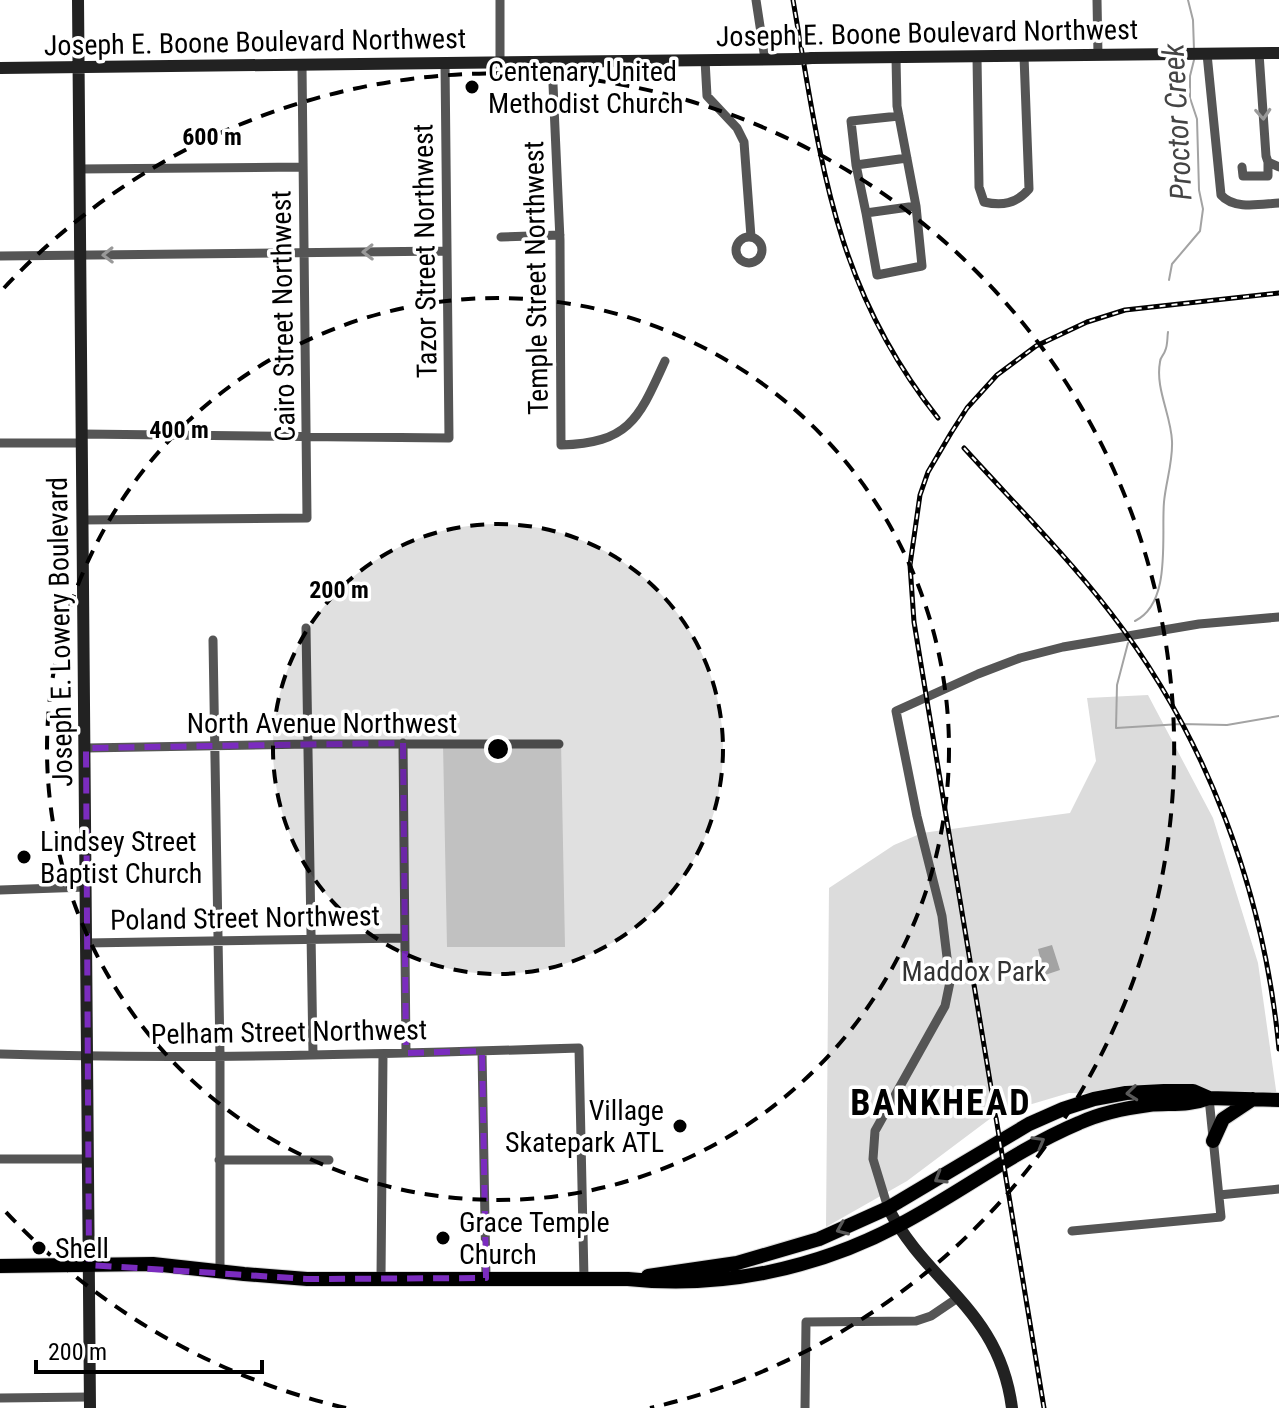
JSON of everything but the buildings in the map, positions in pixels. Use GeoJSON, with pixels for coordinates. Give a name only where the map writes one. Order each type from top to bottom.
{"type":"FeatureCollection","features":[{"type":"Feature","properties":{"kind":"main road","name":"Joseph E. Lowery Boulevard"},"geometry":{"type":"LineString","coordinates":[[78,0],[90,1403]]}},
{"type":"Feature","properties":{"kind":"main road","name":"Joseph E. Boone Boulevard Northwest"},"geometry":{"type":"LineString","coordinates":[[0,68],[1279,53]]}},
{"type":"Feature","properties":{"kind":"main road"},"geometry":{"type":"LineString","coordinates":[[0,1266],[153,1264],[307,1279],[584,1278],[667,1283],[735,1270],[819,1239],[888,1208],[1029,1124],[1094,1099],[1145,1091],[1193,1091],[1209,1098],[1279,1100]]}},
{"type":"Feature","properties":{"kind":"main road"},"geometry":{"type":"LineString","coordinates":[[735,1270],[762,1273],[825,1256],[897,1226],[1030,1147],[1084,1120],[1129,1108],[1194,1104],[1209,1098]]}},
{"type":"Feature","properties":{"kind":"main road"},"geometry":{"type":"LineString","coordinates":[[1213,1141],[1223,1119],[1253,1099]]}},
{"type":"Feature","properties":{"kind":"main road"},"geometry":{"type":"LineString","coordinates":[[888,1208],[907,1240],[959,1297],[992,1342],[1004,1369],[1012,1408]]}},
{"type":"Feature","properties":{"kind":"street"},"geometry":{"type":"LineString","coordinates":[[500,0],[500,63]]}},
{"type":"Feature","properties":{"kind":"street"},"geometry":{"type":"LineString","coordinates":[[756,0],[765,59]]}},
{"type":"Feature","properties":{"kind":"street"},"geometry":{"type":"LineString","coordinates":[[1097,0],[1098,55]]}},
{"type":"Feature","properties":{"kind":"street"},"geometry":{"type":"LineString","coordinates":[[1242,167],[1243,176],[1268,176],[1259,53]]}},
{"type":"Feature","properties":{"kind":"street"},"geometry":{"type":"LineString","coordinates":[[1204,54],[1221,195],[1227,202],[1249,205],[1279,203]]}},
{"type":"Feature","properties":{"kind":"street"},"geometry":{"type":"LineString","coordinates":[[977,57],[979,187],[984,202],[1008,204],[1021,199],[1029,189],[1024,56]]}},
{"type":"Feature","properties":{"kind":"street"},"geometry":{"type":"LineString","coordinates":[[896,58],[899,116],[916,206],[922,266],[877,275],[851,121],[899,116]]}},
{"type":"Feature","properties":{"kind":"street"},"geometry":{"type":"LineString","coordinates":[[705,60],[707,96],[737,128],[744,142],[751,237]]}},
{"type":"Feature","properties":{"kind":"street","name":"Temple Street Northwest"},"geometry":{"type":"LineString","coordinates":[[552,62],[560,235],[561,445],[596,442],[625,428],[644,407],[665,361]]}},
{"type":"Feature","properties":{"kind":"street","name":"Tazor Street Northwest"},"geometry":{"type":"LineString","coordinates":[[306,436],[449,438],[445,63]]}},
{"type":"Feature","properties":{"kind":"street","name":"Cairo Street Northwest"},"geometry":{"type":"LineString","coordinates":[[82,520],[307,518],[302,65]]}},
{"type":"Feature","properties":{"kind":"street"},"geometry":{"type":"LineString","coordinates":[[856,165],[907,158]]}},
{"type":"Feature","properties":{"kind":"street"},"geometry":{"type":"LineString","coordinates":[[1268,162],[1279,167]]}},
{"type":"Feature","properties":{"kind":"street"},"geometry":{"type":"LineString","coordinates":[[79,169],[303,167]]}},
{"type":"Feature","properties":{"kind":"street"},"geometry":{"type":"LineString","coordinates":[[866,213],[916,206]]}},
{"type":"Feature","properties":{"kind":"street"},"geometry":{"type":"LineString","coordinates":[[501,237],[560,235]]}},
{"type":"Feature","properties":{"kind":"street"},"geometry":{"type":"LineString","coordinates":[[0,256],[446,251]]}},
{"type":"Feature","properties":{"kind":"street"},"geometry":{"type":"LineString","coordinates":[[0,443],[306,436]]}},
{"type":"Feature","properties":{"kind":"street"},"geometry":{"type":"LineString","coordinates":[[888,1208],[873,1159],[875,1131],[945,1006],[950,982],[942,916],[896,711],[978,674],[1020,658],[1063,647],[1148,632],[1279,617]]}},
{"type":"Feature","properties":{"kind":"street"},"geometry":{"type":"LineString","coordinates":[[306,628],[313,1055]]}},
{"type":"Feature","properties":{"kind":"street"},"geometry":{"type":"LineString","coordinates":[[213,640],[220,1055],[220,1272]]}},
{"type":"Feature","properties":{"kind":"street"},"geometry":{"type":"LineString","coordinates":[[403,743],[406,1053]]}},
{"type":"Feature","properties":{"kind":"street","name":"North Avenue Northwest"},"geometry":{"type":"LineString","coordinates":[[86,748],[559,744]]}},
{"type":"Feature","properties":{"kind":"street"},"geometry":{"type":"LineString","coordinates":[[0,890],[86,887]]}},
{"type":"Feature","properties":{"kind":"street","name":"Poland Street Northwest"},"geometry":{"type":"LineString","coordinates":[[86,943],[405,938]]}},
{"type":"Feature","properties":{"kind":"street","name":"Pelham Street Northwest"},"geometry":{"type":"LineString","coordinates":[[0,1054],[87,1057],[313,1055],[579,1048],[584,1278]]}},
{"type":"Feature","properties":{"kind":"street"},"geometry":{"type":"LineString","coordinates":[[482,1051],[486,1278]]}},
{"type":"Feature","properties":{"kind":"street"},"geometry":{"type":"LineString","coordinates":[[381,1278],[383,1054]]}},
{"type":"Feature","properties":{"kind":"street"},"geometry":{"type":"LineString","coordinates":[[1072,1231],[1221,1217],[1209,1098]]}},
{"type":"Feature","properties":{"kind":"street"},"geometry":{"type":"LineString","coordinates":[[0,1159],[88,1159]]}},
{"type":"Feature","properties":{"kind":"street"},"geometry":{"type":"LineString","coordinates":[[219,1160],[329,1160]]}},
{"type":"Feature","properties":{"kind":"street"},"geometry":{"type":"LineString","coordinates":[[1219,1195],[1279,1189]]}},
{"type":"Feature","properties":{"kind":"street"},"geometry":{"type":"LineString","coordinates":[[805,1408],[806,1322],[916,1321],[931,1316],[959,1297]]}},
{"type":"Feature","properties":{"kind":"street"},"geometry":{"type":"LineString","coordinates":[[0,1398],[90,1403]]}},
{"type":"Feature","properties":{"kind":"highlighted area"},"geometry":{"type":"Polygon","coordinates":[[[403,743],[406,1053],[482,1051],[486,1278],[307,1279],[89,1265],[86,748],[403,743]]]}},
{"type":"Feature","properties":{"kind":"green space","name":"Maddox Park"},"geometry":{"type":"Polygon","coordinates":[[[1148,695],[1213,818],[1258,963],[1277,1097],[1069,1093],[995,1115],[907,1181],[826,1227],[829,888],[894,845],[922,833],[1070,813],[1096,761],[1087,698],[1148,695]]]}},
{"type":"Feature","properties":{"kind":"green space"},"geometry":{"type":"Polygon","coordinates":[[[561,741],[565,947],[447,947],[443,743],[561,741]]]}},
{"type":"Feature","properties":{"kind":"shaded area"},"geometry":{"type":"Polygon","coordinates":[[[1052,945],[1060,970],[1030,980],[1026,966],[1041,961],[1038,949],[1052,945]]]}},
{"type":"Feature","properties":{"kind":"waterway","name":"Proctor Creek"},"geometry":{"type":"LineString","coordinates":[[1188,0],[1193,20],[1194,50]]}},
{"type":"Feature","properties":{"kind":"waterway","name":"Proctor Creek"},"geometry":{"type":"LineString","coordinates":[[1169,280],[1172,264],[1200,231],[1203,209],[1199,190],[1197,119],[1190,98],[1194,60]]}},
{"type":"Feature","properties":{"kind":"waterway","name":"Proctor Creek"},"geometry":{"type":"LineString","coordinates":[[1135,621],[1147,612],[1155,600],[1162,568],[1164,502],[1172,441],[1159,372],[1168,332]]}},
{"type":"Feature","properties":{"kind":"waterway","name":"Proctor Creek"},"geometry":{"type":"LineString","coordinates":[[1128,643],[1117,685],[1116,728],[1227,725],[1279,716]]}},
{"type":"Feature","properties":{"kind":"railway"},"geometry":{"type":"LineString","coordinates":[[793,0],[823,168],[853,270],[875,320],[903,369],[938,418]]}},
{"type":"Feature","properties":{"kind":"railway"},"geometry":{"type":"LineString","coordinates":[[1044,1408],[914,622],[910,565],[920,495],[928,472],[967,408],[997,375],[1036,346],[1087,322],[1125,310],[1279,293]]}},
{"type":"Feature","properties":{"kind":"railway"},"geometry":{"type":"LineString","coordinates":[[964,448],[1110,612],[1175,711],[1202,764],[1245,875],[1260,932],[1279,1049]]}},
{"type":"Feature","properties":{"kind":"place","name":"Centenary United Methodist Church"},"geometry":{"type":"Point","coordinates":[472,87]}},
{"type":"Feature","properties":{"kind":"place","name":"Lindsey Street Baptist Church"},"geometry":{"type":"Point","coordinates":[24,857]}},
{"type":"Feature","properties":{"kind":"place","name":"Village Skatepark ATL"},"geometry":{"type":"Point","coordinates":[680,1126]}},
{"type":"Feature","properties":{"kind":"place","name":"Grace Temple Church"},"geometry":{"type":"Point","coordinates":[443,1238]}},
{"type":"Feature","properties":{"kind":"place","name":"Shell"},"geometry":{"type":"Point","coordinates":[39,1248]}},
{"type":"Feature","properties":{"kind":"district","name":"BANKHEAD"},"geometry":{"type":"Point","coordinates":[941,1103]}}]}
